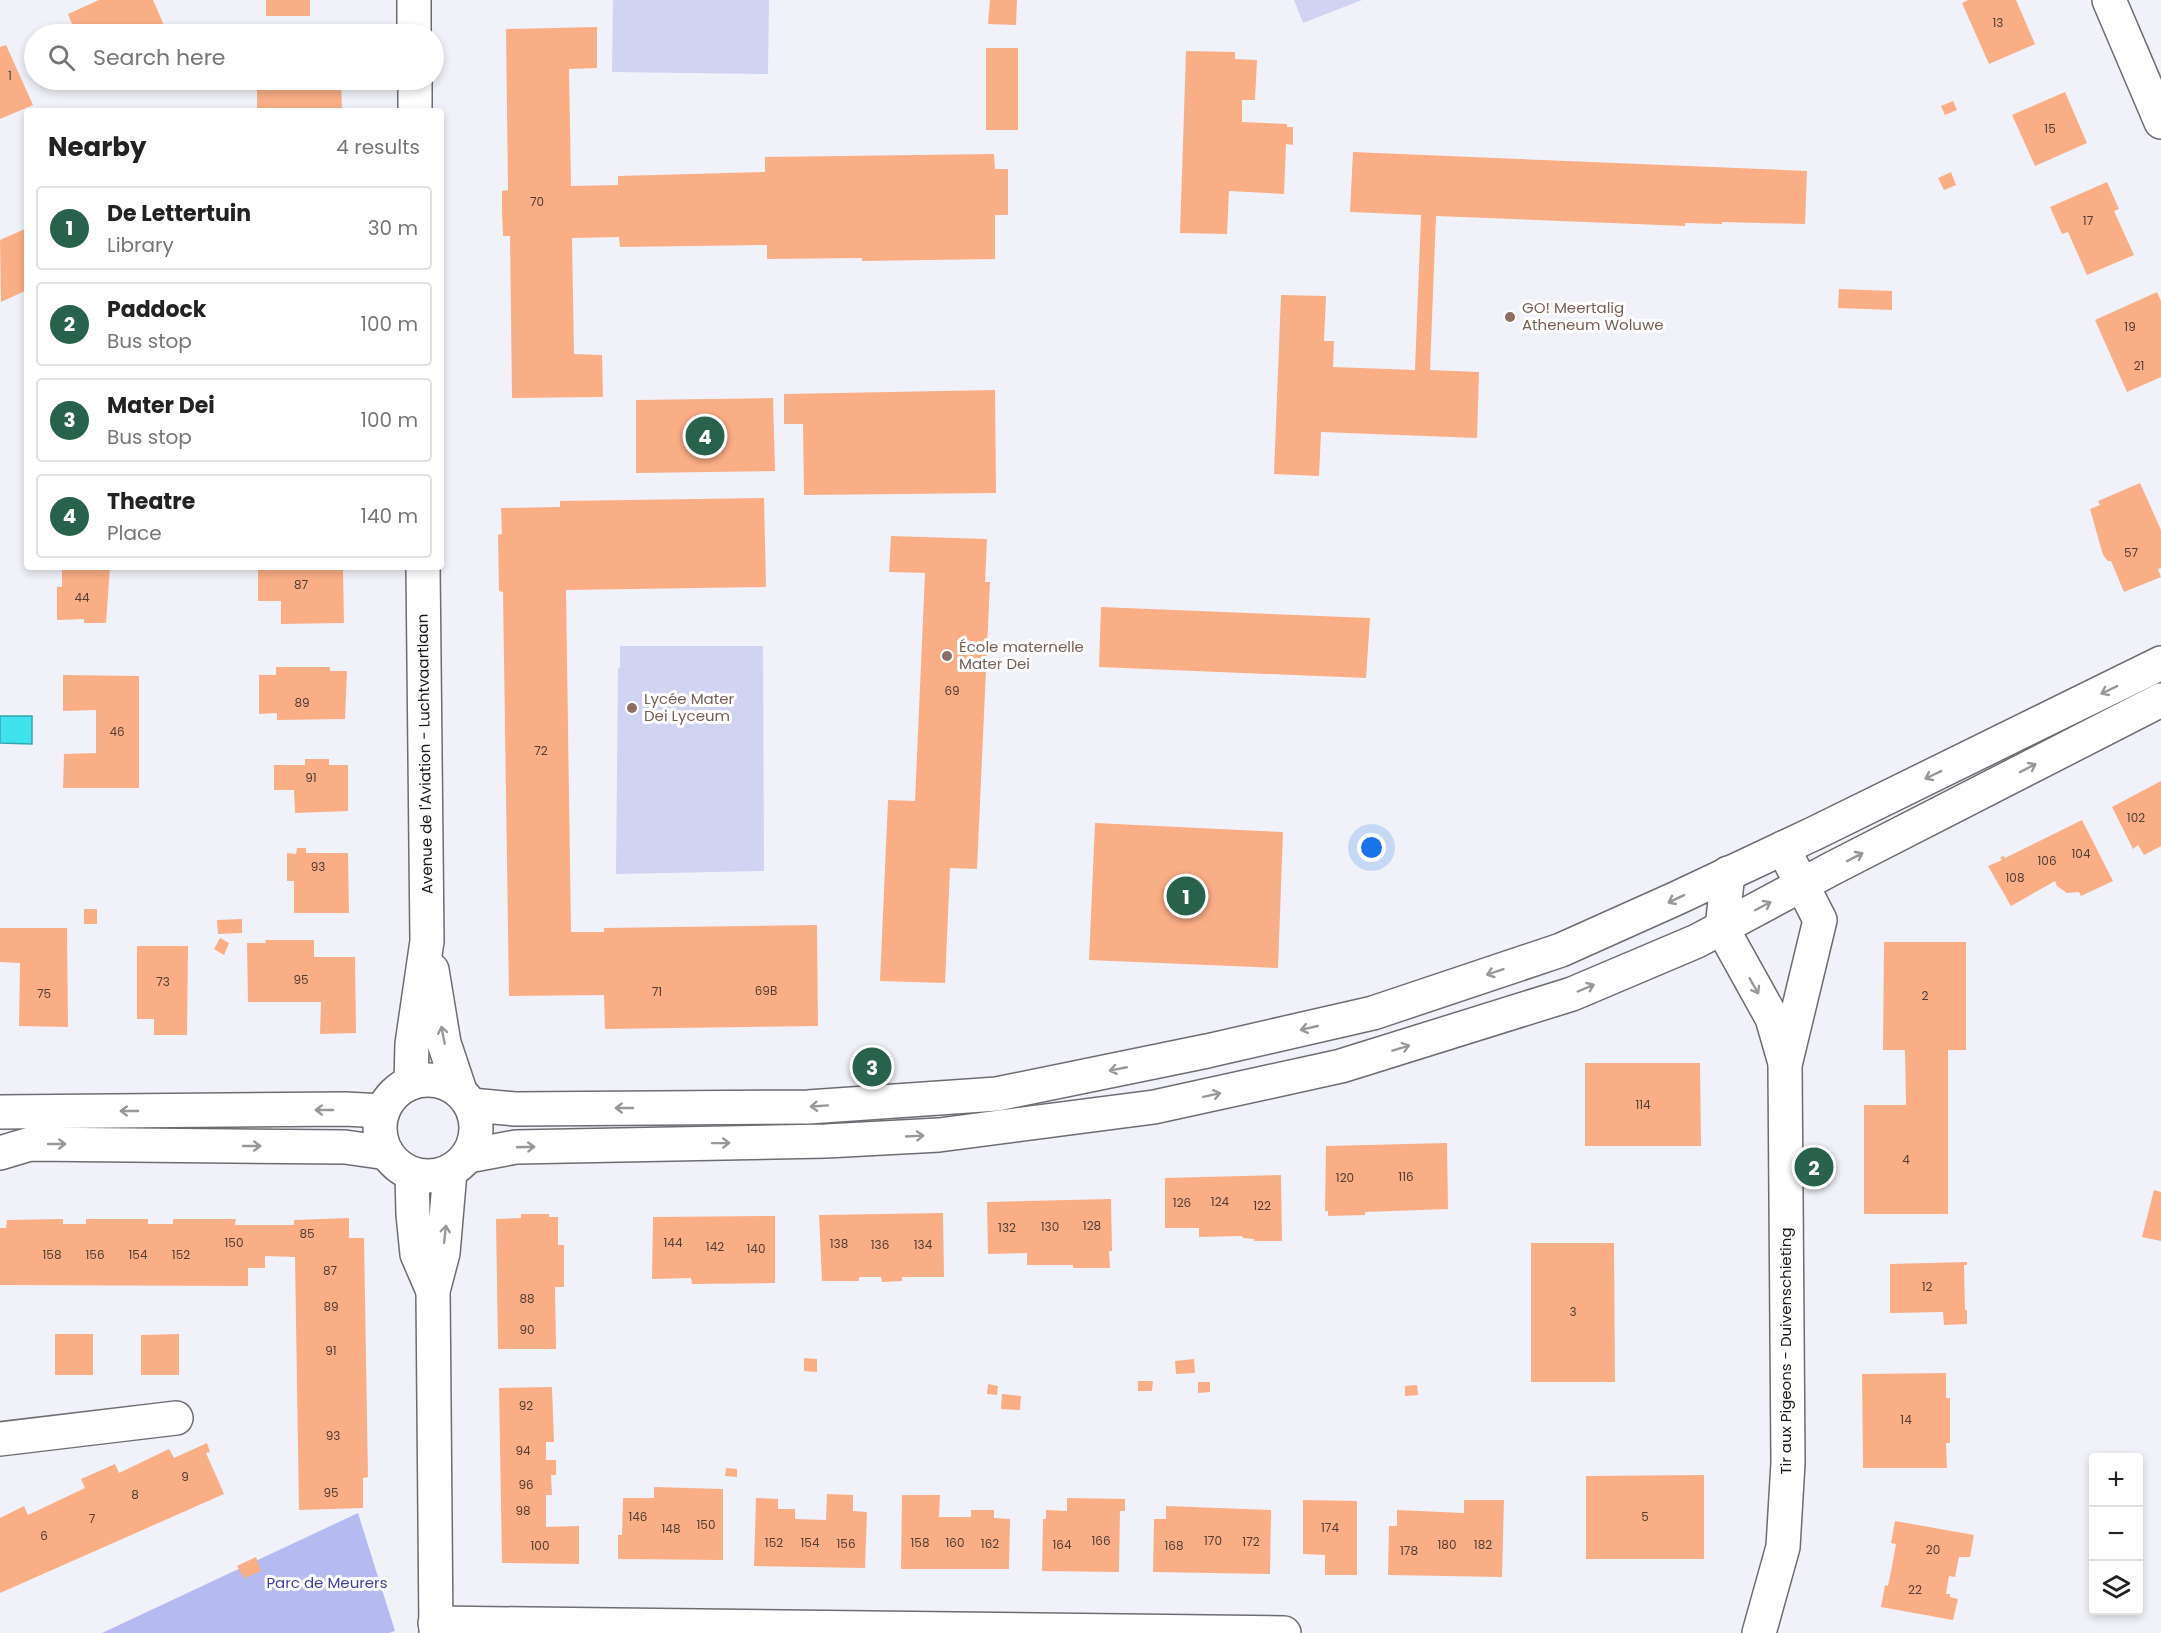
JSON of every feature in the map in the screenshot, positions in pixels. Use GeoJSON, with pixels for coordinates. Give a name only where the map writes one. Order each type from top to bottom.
{"type":"FeatureCollection","features":[{"type":"Feature","properties":{"kind":"street"},"geometry":{"type":"LineString","coordinates":[[414,0],[414,24]]}},
{"type":"Feature","properties":{"kind":"street"},"geometry":{"type":"LineString","coordinates":[[2109,0],[2161,122]]}},
{"type":"Feature","properties":{"kind":"street"},"geometry":{"type":"LineString","coordinates":[[415,90],[415,108]]}},
{"type":"Feature","properties":{"kind":"street","name":"Avenue de l'Aviation - Luchtvaartlaan"},"geometry":{"type":"LineString","coordinates":[[423,570],[427,942],[444,1043],[465,1098]]}},
{"type":"Feature","properties":{"kind":"street"},"geometry":{"type":"LineString","coordinates":[[465,1098],[515,1109],[808,1107],[997,1094],[1208,1051],[1372,1013],[1561,950],[1783,848],[2161,663]]}},
{"type":"Feature","properties":{"kind":"street"},"geometry":{"type":"LineString","coordinates":[[1284,1633],[435,1628],[433,1291],[443,1254],[459,1164],[475,1140],[477,1122],[465,1098],[449,1085],[436,1081],[423,1080],[411,1083],[389,1099],[383,1111],[380,1126],[387,1153],[398,1165],[412,1174],[424,1177],[437,1176],[459,1164],[516,1147],[826,1141],[939,1135],[1154,1107],[1341,1066],[1572,994],[1697,941],[2161,700]]}},
{"type":"Feature","properties":{"kind":"street","name":"Tir aux Pigeons - Duivenschieting"},"geometry":{"type":"LineString","coordinates":[[1760,1633],[1783,1547],[1788,1463],[1785,1065],[1820,920],[1783,848]]}},
{"type":"Feature","properties":{"kind":"street"},"geometry":{"type":"LineString","coordinates":[[1722,928],[1728,873]]}},
{"type":"Feature","properties":{"kind":"street","name":"Tir aux Pigeons - Duivenschieting"},"geometry":{"type":"LineString","coordinates":[[1722,928],[1772,1018],[1785,1065]]}},
{"type":"Feature","properties":{"kind":"street","name":"Avenue de l'Aviation - Luchtvaartlaan"},"geometry":{"type":"LineString","coordinates":[[411,1083],[412,1044],[427,942]]}},
{"type":"Feature","properties":{"kind":"street"},"geometry":{"type":"LineString","coordinates":[[0,1112],[345,1109],[383,1111]]}},
{"type":"Feature","properties":{"kind":"street"},"geometry":{"type":"LineString","coordinates":[[0,1153],[30,1144],[345,1146],[387,1153]]}},
{"type":"Feature","properties":{"kind":"street"},"geometry":{"type":"LineString","coordinates":[[412,1174],[417,1254],[433,1291]]}},
{"type":"Feature","properties":{"kind":"street"},"geometry":{"type":"LineString","coordinates":[[0,1439],[176,1418]]}},
{"type":"Feature","properties":{"kind":"shaded area"},"geometry":{"type":"Polygon","coordinates":[[[613,0],[769,0],[768,74],[612,72],[613,0]]]}},
{"type":"Feature","properties":{"kind":"shaded area"},"geometry":{"type":"Polygon","coordinates":[[[1294,0],[1362,0],[1303,23],[1294,0]]]}},
{"type":"Feature","properties":{"kind":"shaded area"},"geometry":{"type":"Polygon","coordinates":[[[620,646],[763,646],[764,871],[616,874],[620,646]]]}},
{"type":"Feature","properties":{"kind":"shaded area"},"geometry":{"type":"Polygon","coordinates":[[[0,716],[32,716],[32,744],[0,743],[0,716]]]}},
{"type":"Feature","properties":{"kind":"green space","name":"Parc de Meurers"},"geometry":{"type":"Polygon","coordinates":[[[358,1513],[395,1631],[389,1633],[102,1633],[358,1513]]]}},
{"type":"Feature","properties":{"kind":"building"},"geometry":{"type":"Polygon","coordinates":[[[99,0],[153,0],[164,24],[72,24],[68,14],[99,0]]]}},
{"type":"Feature","properties":{"kind":"building"},"geometry":{"type":"Polygon","coordinates":[[[266,0],[310,0],[310,16],[266,16],[266,0]]]}},
{"type":"Feature","properties":{"kind":"building"},"geometry":{"type":"Polygon","coordinates":[[[990,0],[1017,0],[1016,25],[988,24],[990,0]]]}},
{"type":"Feature","properties":{"kind":"building"},"geometry":{"type":"Polygon","coordinates":[[[1968,0],[2016,0],[2035,44],[1989,64],[1962,3],[1968,0]]]}},
{"type":"Feature","properties":{"kind":"building"},"geometry":{"type":"Polygon","coordinates":[[[597,27],[597,68],[569,69],[571,186],[618,185],[618,176],[765,172],[765,157],[994,154],[995,169],[1008,169],[1008,215],[995,215],[995,259],[862,261],[862,258],[767,259],[767,245],[620,247],[619,237],[572,238],[574,354],[602,355],[603,397],[512,398],[510,236],[503,236],[502,213],[502,191],[508,190],[506,29],[597,27]]]}},
{"type":"Feature","properties":{"kind":"building"},"geometry":{"type":"Polygon","coordinates":[[[6,45],[24,85],[24,90],[26,90],[33,105],[0,119],[0,47],[6,45]]]}},
{"type":"Feature","properties":{"kind":"building"},"geometry":{"type":"Polygon","coordinates":[[[986,48],[1018,48],[1018,130],[986,130],[986,48]]]}},
{"type":"Feature","properties":{"kind":"building"},"geometry":{"type":"Polygon","coordinates":[[[1186,51],[1235,52],[1235,59],[1257,60],[1255,100],[1242,100],[1242,122],[1287,124],[1287,127],[1293,127],[1293,145],[1286,144],[1284,194],[1229,191],[1227,234],[1180,233],[1186,51]]]}},
{"type":"Feature","properties":{"kind":"building"},"geometry":{"type":"Polygon","coordinates":[[[257,90],[341,90],[342,108],[257,108],[257,90]]]}},
{"type":"Feature","properties":{"kind":"building"},"geometry":{"type":"Polygon","coordinates":[[[2065,92],[2087,143],[2035,166],[2012,115],[2065,92]]]}},
{"type":"Feature","properties":{"kind":"building"},"geometry":{"type":"Polygon","coordinates":[[[1953,101],[1957,110],[1945,115],[1941,106],[1953,101]]]}},
{"type":"Feature","properties":{"kind":"building"},"geometry":{"type":"Polygon","coordinates":[[[1353,152],[1807,171],[1805,224],[1722,222],[1722,224],[1685,223],[1685,226],[1436,216],[1430,370],[1479,372],[1477,438],[1321,432],[1319,476],[1274,474],[1281,295],[1326,296],[1324,341],[1334,341],[1333,367],[1415,370],[1421,215],[1350,212],[1353,152]]]}},
{"type":"Feature","properties":{"kind":"building"},"geometry":{"type":"Polygon","coordinates":[[[1951,172],[1956,185],[1944,190],[1938,178],[1951,172]]]}},
{"type":"Feature","properties":{"kind":"building"},"geometry":{"type":"Polygon","coordinates":[[[2107,182],[2119,209],[2114,211],[2134,255],[2087,275],[2068,232],[2062,234],[2050,207],[2107,182]]]}},
{"type":"Feature","properties":{"kind":"building"},"geometry":{"type":"Polygon","coordinates":[[[24,229],[24,291],[1,302],[0,240],[24,229]]]}},
{"type":"Feature","properties":{"kind":"building"},"geometry":{"type":"Polygon","coordinates":[[[1839,289],[1892,291],[1892,310],[1838,308],[1839,289]]]}},
{"type":"Feature","properties":{"kind":"building"},"geometry":{"type":"Polygon","coordinates":[[[2157,292],[2161,301],[2161,377],[2127,392],[2095,320],[2157,292]]]}},
{"type":"Feature","properties":{"kind":"building"},"geometry":{"type":"Polygon","coordinates":[[[995,390],[996,493],[804,495],[803,424],[784,424],[784,394],[995,390]]]}},
{"type":"Feature","properties":{"kind":"building"},"geometry":{"type":"Polygon","coordinates":[[[773,398],[775,471],[636,473],[636,400],[773,398]]]}},
{"type":"Feature","properties":{"kind":"building"},"geometry":{"type":"Polygon","coordinates":[[[2140,483],[2161,530],[2161,568],[2158,569],[2161,577],[2124,592],[2111,561],[2103,555],[2090,509],[2100,505],[2098,501],[2140,483]]]}},
{"type":"Feature","properties":{"kind":"building"},"geometry":{"type":"Polygon","coordinates":[[[764,498],[766,587],[566,590],[571,932],[604,932],[604,928],[817,925],[818,1026],[605,1029],[604,995],[509,996],[503,592],[499,591],[498,535],[502,534],[501,508],[560,507],[560,501],[764,498]]]}},
{"type":"Feature","properties":{"kind":"building"},"geometry":{"type":"Polygon","coordinates":[[[891,536],[987,539],[985,582],[990,582],[977,869],[950,868],[945,983],[880,981],[888,800],[915,801],[925,573],[889,572],[891,536]]]}},
{"type":"Feature","properties":{"kind":"building"},"geometry":{"type":"Polygon","coordinates":[[[62,570],[110,570],[106,623],[84,623],[84,619],[57,620],[57,587],[62,587],[62,570]]]}},
{"type":"Feature","properties":{"kind":"building"},"geometry":{"type":"Polygon","coordinates":[[[258,570],[343,570],[344,623],[281,624],[281,601],[258,601],[258,570]]]}},
{"type":"Feature","properties":{"kind":"building"},"geometry":{"type":"Polygon","coordinates":[[[1101,607],[1370,618],[1366,678],[1099,667],[1101,607]]]}},
{"type":"Feature","properties":{"kind":"building"},"geometry":{"type":"Polygon","coordinates":[[[276,667],[330,667],[330,671],[347,671],[345,719],[277,720],[277,713],[259,714],[259,675],[276,675],[276,667]]]}},
{"type":"Feature","properties":{"kind":"building"},"geometry":{"type":"Polygon","coordinates":[[[63,675],[139,676],[139,788],[63,788],[64,754],[96,753],[96,710],[63,711],[63,675]]]}},
{"type":"Feature","properties":{"kind":"building"},"geometry":{"type":"Polygon","coordinates":[[[305,759],[329,759],[329,765],[348,765],[348,811],[295,813],[294,790],[274,790],[274,765],[305,765],[305,759]]]}},
{"type":"Feature","properties":{"kind":"building"},"geometry":{"type":"Polygon","coordinates":[[[2161,781],[2161,846],[2144,855],[2138,845],[2133,849],[2112,807],[2161,781]]]}},
{"type":"Feature","properties":{"kind":"building"},"geometry":{"type":"Polygon","coordinates":[[[2082,820],[2113,881],[2081,896],[2079,892],[2067,893],[2057,886],[2055,881],[2011,906],[1988,866],[2002,860],[2000,857],[2005,858],[2082,820]]]}},
{"type":"Feature","properties":{"kind":"building"},"geometry":{"type":"Polygon","coordinates":[[[1095,823],[1283,832],[1278,968],[1089,960],[1095,823]]]}},
{"type":"Feature","properties":{"kind":"building"},"geometry":{"type":"Polygon","coordinates":[[[297,848],[306,848],[306,853],[348,853],[349,913],[294,913],[294,881],[287,881],[287,853],[296,854],[297,848]]]}},
{"type":"Feature","properties":{"kind":"building"},"geometry":{"type":"Polygon","coordinates":[[[84,909],[97,909],[97,924],[84,924],[84,909]]]}},
{"type":"Feature","properties":{"kind":"building"},"geometry":{"type":"Polygon","coordinates":[[[242,919],[242,933],[218,934],[217,920],[242,919]]]}},
{"type":"Feature","properties":{"kind":"building"},"geometry":{"type":"Polygon","coordinates":[[[0,928],[67,928],[68,1027],[19,1026],[20,963],[0,962],[0,928]]]}},
{"type":"Feature","properties":{"kind":"building"},"geometry":{"type":"Polygon","coordinates":[[[220,938],[229,943],[224,955],[214,949],[220,938]]]}},
{"type":"Feature","properties":{"kind":"building"},"geometry":{"type":"Polygon","coordinates":[[[265,940],[314,940],[314,957],[355,957],[356,1033],[320,1034],[321,1002],[248,1002],[247,943],[266,943],[265,940]]]}},
{"type":"Feature","properties":{"kind":"building"},"geometry":{"type":"Polygon","coordinates":[[[1884,942],[1966,942],[1966,1050],[1948,1050],[1948,1214],[1864,1214],[1864,1105],[1906,1105],[1905,1050],[1883,1050],[1884,942]]]}},
{"type":"Feature","properties":{"kind":"building"},"geometry":{"type":"Polygon","coordinates":[[[137,946],[188,946],[187,1035],[154,1035],[154,1019],[137,1019],[137,946]]]}},
{"type":"Feature","properties":{"kind":"building"},"geometry":{"type":"Polygon","coordinates":[[[1585,1063],[1700,1063],[1701,1146],[1585,1146],[1585,1063]]]}},
{"type":"Feature","properties":{"kind":"building"},"geometry":{"type":"Polygon","coordinates":[[[1447,1143],[1448,1209],[1365,1212],[1365,1215],[1328,1216],[1328,1211],[1325,1211],[1326,1146],[1447,1143]]]}},
{"type":"Feature","properties":{"kind":"building"},"geometry":{"type":"Polygon","coordinates":[[[1281,1175],[1282,1241],[1254,1241],[1254,1239],[1242,1236],[1199,1237],[1199,1228],[1165,1228],[1165,1178],[1281,1175]]]}},
{"type":"Feature","properties":{"kind":"building"},"geometry":{"type":"Polygon","coordinates":[[[2154,1190],[2161,1192],[2161,1241],[2142,1237],[2154,1190]]]}},
{"type":"Feature","properties":{"kind":"building"},"geometry":{"type":"Polygon","coordinates":[[[1111,1199],[1110,1268],[1027,1265],[1027,1253],[988,1254],[987,1202],[1111,1199]]]}},
{"type":"Feature","properties":{"kind":"building"},"geometry":{"type":"Polygon","coordinates":[[[943,1213],[944,1277],[902,1277],[902,1281],[882,1282],[881,1277],[859,1277],[859,1281],[822,1281],[819,1215],[943,1213]]]}},
{"type":"Feature","properties":{"kind":"building"},"geometry":{"type":"Polygon","coordinates":[[[521,1214],[549,1214],[549,1217],[558,1217],[558,1245],[564,1245],[564,1287],[555,1287],[556,1349],[498,1349],[496,1219],[521,1218],[521,1214]]]}},
{"type":"Feature","properties":{"kind":"building"},"geometry":{"type":"Polygon","coordinates":[[[775,1216],[775,1283],[692,1284],[691,1278],[652,1279],[653,1217],[775,1216]]]}},
{"type":"Feature","properties":{"kind":"building"},"geometry":{"type":"Polygon","coordinates":[[[349,1218],[349,1238],[364,1238],[368,1477],[363,1478],[363,1508],[299,1510],[295,1257],[265,1256],[265,1268],[248,1268],[248,1286],[0,1285],[0,1228],[6,1228],[7,1220],[63,1219],[63,1224],[86,1224],[86,1219],[148,1219],[148,1224],[173,1224],[173,1219],[236,1219],[235,1225],[294,1225],[294,1220],[349,1218]]]}},
{"type":"Feature","properties":{"kind":"building"},"geometry":{"type":"Polygon","coordinates":[[[1531,1243],[1614,1243],[1615,1382],[1531,1382],[1531,1243]]]}},
{"type":"Feature","properties":{"kind":"building"},"geometry":{"type":"Polygon","coordinates":[[[1967,1262],[1967,1265],[1964,1265],[1967,1324],[1944,1325],[1943,1312],[1890,1313],[1890,1264],[1967,1262]]]}},
{"type":"Feature","properties":{"kind":"building"},"geometry":{"type":"Polygon","coordinates":[[[55,1334],[93,1334],[93,1375],[55,1375],[55,1334]]]}},
{"type":"Feature","properties":{"kind":"building"},"geometry":{"type":"Polygon","coordinates":[[[179,1334],[179,1375],[141,1375],[141,1335],[179,1334]]]}},
{"type":"Feature","properties":{"kind":"building"},"geometry":{"type":"Polygon","coordinates":[[[804,1358],[817,1359],[817,1372],[804,1371],[804,1358]]]}},
{"type":"Feature","properties":{"kind":"building"},"geometry":{"type":"Polygon","coordinates":[[[1194,1359],[1195,1373],[1176,1374],[1175,1361],[1194,1359]]]}},
{"type":"Feature","properties":{"kind":"building"},"geometry":{"type":"Polygon","coordinates":[[[1946,1373],[1946,1398],[1950,1398],[1950,1443],[1946,1443],[1947,1468],[1863,1468],[1862,1374],[1946,1373]]]}},
{"type":"Feature","properties":{"kind":"building"},"geometry":{"type":"Polygon","coordinates":[[[1138,1381],[1153,1381],[1152,1391],[1138,1391],[1138,1381]]]}},
{"type":"Feature","properties":{"kind":"building"},"geometry":{"type":"Polygon","coordinates":[[[1198,1382],[1210,1382],[1210,1392],[1198,1393],[1198,1382]]]}},
{"type":"Feature","properties":{"kind":"building"},"geometry":{"type":"Polygon","coordinates":[[[988,1384],[998,1386],[997,1395],[987,1394],[988,1384]]]}},
{"type":"Feature","properties":{"kind":"building"},"geometry":{"type":"Polygon","coordinates":[[[1417,1385],[1418,1395],[1405,1396],[1405,1386],[1417,1385]]]}},
{"type":"Feature","properties":{"kind":"building"},"geometry":{"type":"Polygon","coordinates":[[[552,1387],[554,1442],[546,1442],[546,1460],[556,1460],[556,1475],[551,1475],[552,1495],[546,1495],[546,1527],[579,1526],[579,1564],[502,1563],[499,1388],[552,1387]]]}},
{"type":"Feature","properties":{"kind":"building"},"geometry":{"type":"Polygon","coordinates":[[[1002,1394],[1021,1396],[1020,1410],[1001,1409],[1002,1394]]]}},
{"type":"Feature","properties":{"kind":"building"},"geometry":{"type":"Polygon","coordinates":[[[207,1443],[210,1452],[206,1453],[224,1494],[0,1593],[0,1518],[24,1506],[28,1515],[85,1488],[81,1479],[115,1464],[119,1473],[169,1449],[174,1458],[207,1443]]]}},
{"type":"Feature","properties":{"kind":"building"},"geometry":{"type":"Polygon","coordinates":[[[726,1468],[737,1469],[737,1477],[725,1476],[726,1468]]]}},
{"type":"Feature","properties":{"kind":"building"},"geometry":{"type":"Polygon","coordinates":[[[1704,1475],[1704,1559],[1586,1559],[1586,1476],[1704,1475]]]}},
{"type":"Feature","properties":{"kind":"building"},"geometry":{"type":"Polygon","coordinates":[[[654,1487],[723,1489],[723,1560],[618,1559],[618,1535],[622,1535],[623,1498],[654,1498],[654,1487]]]}},
{"type":"Feature","properties":{"kind":"building"},"geometry":{"type":"Polygon","coordinates":[[[827,1494],[853,1495],[853,1511],[867,1512],[865,1568],[754,1566],[756,1498],[778,1499],[778,1509],[795,1509],[795,1519],[826,1520],[827,1494]]]}},
{"type":"Feature","properties":{"kind":"building"},"geometry":{"type":"Polygon","coordinates":[[[902,1495],[940,1495],[939,1517],[971,1517],[971,1510],[994,1510],[994,1518],[1010,1519],[1009,1569],[901,1569],[902,1495]]]}},
{"type":"Feature","properties":{"kind":"building"},"geometry":{"type":"Polygon","coordinates":[[[1067,1498],[1125,1499],[1125,1511],[1120,1511],[1119,1572],[1042,1571],[1043,1519],[1046,1519],[1046,1510],[1067,1511],[1067,1498]]]}},
{"type":"Feature","properties":{"kind":"building"},"geometry":{"type":"Polygon","coordinates":[[[1303,1500],[1357,1501],[1357,1575],[1325,1575],[1325,1555],[1303,1554],[1303,1500]]]}},
{"type":"Feature","properties":{"kind":"building"},"geometry":{"type":"Polygon","coordinates":[[[1464,1500],[1504,1500],[1502,1577],[1388,1575],[1389,1526],[1397,1526],[1397,1510],[1464,1513],[1464,1500]]]}},
{"type":"Feature","properties":{"kind":"building"},"geometry":{"type":"Polygon","coordinates":[[[1166,1506],[1271,1510],[1270,1574],[1153,1572],[1154,1519],[1166,1519],[1166,1506]]]}},
{"type":"Feature","properties":{"kind":"building"},"geometry":{"type":"Polygon","coordinates":[[[1895,1521],[1974,1535],[1970,1557],[1959,1557],[1955,1577],[1949,1576],[1946,1594],[1958,1599],[1953,1620],[1881,1607],[1885,1585],[1888,1586],[1896,1544],[1891,1543],[1895,1521]]]}},
{"type":"Feature","properties":{"kind":"building"},"geometry":{"type":"Polygon","coordinates":[[[256,1557],[261,1571],[244,1578],[237,1566],[256,1557]]]}},
{"type":"Feature","properties":{"kind":"place","name":"GO! Meertalig Atheneum Woluwe"},"geometry":{"type":"Point","coordinates":[1510,317]}},
{"type":"Feature","properties":{"kind":"place","name":"Theatre"},"geometry":{"type":"Point","coordinates":[705,436]}},
{"type":"Feature","properties":{"kind":"place","name":"École maternelle Mater Dei"},"geometry":{"type":"Point","coordinates":[947,656]}},
{"type":"Feature","properties":{"kind":"place","name":"Lycée Mater Dei Lyceum"},"geometry":{"type":"Point","coordinates":[632,708]}},
{"type":"Feature","properties":{"kind":"place","name":"De Lettertuin"},"geometry":{"type":"Point","coordinates":[1186,896]}},
{"type":"Feature","properties":{"kind":"place","name":"Mater Dei"},"geometry":{"type":"Point","coordinates":[872,1067]}},
{"type":"Feature","properties":{"kind":"place","name":"Paddock"},"geometry":{"type":"Point","coordinates":[1814,1167]}}]}
